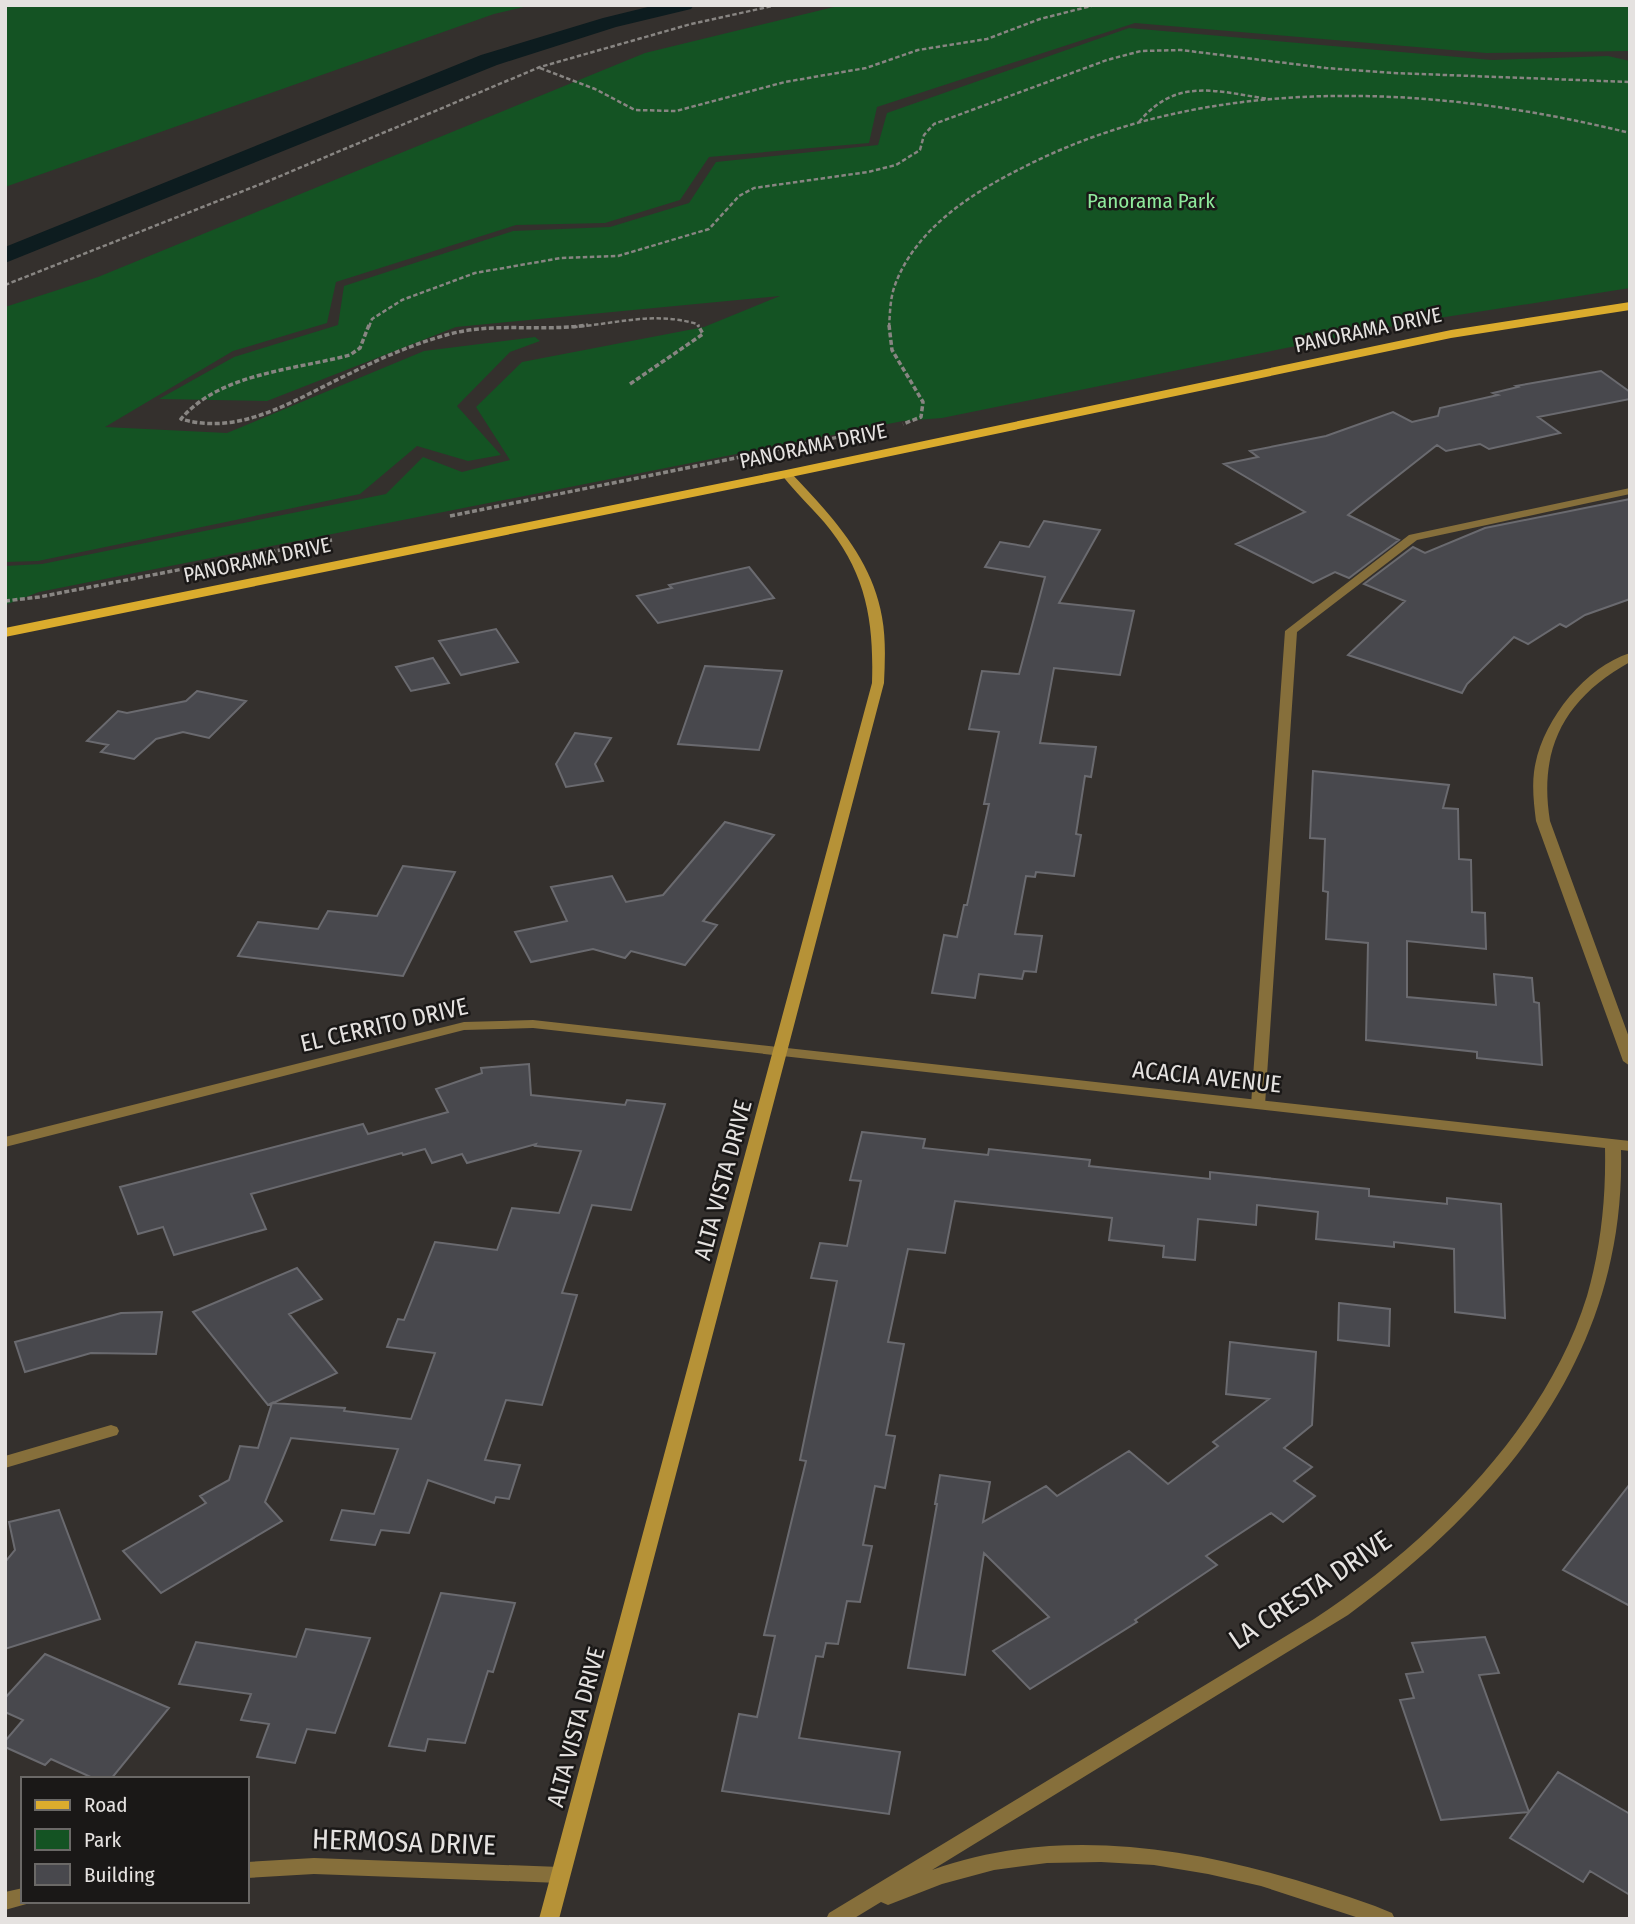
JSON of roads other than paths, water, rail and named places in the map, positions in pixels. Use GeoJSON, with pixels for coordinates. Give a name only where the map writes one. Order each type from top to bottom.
{"type":"FeatureCollection","features":[{"type":"Feature","properties":{"kind":"main road","name":"PANORAMA DRIVE"},"geometry":{"type":"LineString","coordinates":[[5,633],[786,474],[1451,334],[1630,306]]}},
{"type":"Feature","properties":{"kind":"street","name":"ALTA VISTA DRIVE"},"geometry":{"type":"LineString","coordinates":[[549,1919],[878,683],[881,645],[876,608],[866,579],[848,545],[822,512],[786,474]]}},
{"type":"Feature","properties":{"kind":"street"},"geometry":{"type":"LineString","coordinates":[[1258,1105],[1291,631],[1413,537],[1630,491]]}},
{"type":"Feature","properties":{"kind":"street"},"geometry":{"type":"LineString","coordinates":[[1630,657],[1587,687],[1572,702],[1553,730],[1542,761],[1539,790],[1543,821],[1630,1061]]}},
{"type":"Feature","properties":{"kind":"street","name":"EL CERRITO DRIVE"},"geometry":{"type":"LineString","coordinates":[[5,1142],[464,1026],[533,1024],[780,1053]]}},
{"type":"Feature","properties":{"kind":"street","name":"ACACIA AVENUE"},"geometry":{"type":"LineString","coordinates":[[780,1053],[1621,1145]]}},
{"type":"Feature","properties":{"kind":"street","name":"LA CRESTA DRIVE"},"geometry":{"type":"LineString","coordinates":[[838,1919],[1342,1609],[1420,1548],[1466,1503],[1528,1427],[1563,1370],[1593,1301],[1607,1244],[1614,1177],[1621,1145]]}},
{"type":"Feature","properties":{"kind":"street"},"geometry":{"type":"LineString","coordinates":[[5,1462],[111,1431]]}},
{"type":"Feature","properties":{"kind":"street"},"geometry":{"type":"LineString","coordinates":[[838,1919],[921,1881],[957,1869],[1036,1855],[1117,1852],[1191,1860],[1276,1881],[1385,1919]]}},
{"type":"Feature","properties":{"kind":"street","name":"HERMOSA DRIVE"},"geometry":{"type":"LineString","coordinates":[[248,1870],[326,1866],[560,1875]]}},
{"type":"Feature","properties":{"kind":"waterway"},"geometry":{"type":"LineString","coordinates":[[5,256],[489,60],[610,22],[684,5]]}},
{"type":"Feature","properties":{"kind":"park label","name":"Panorama Park"},"geometry":{"type":"Point","coordinates":[1151,201]}}]}
